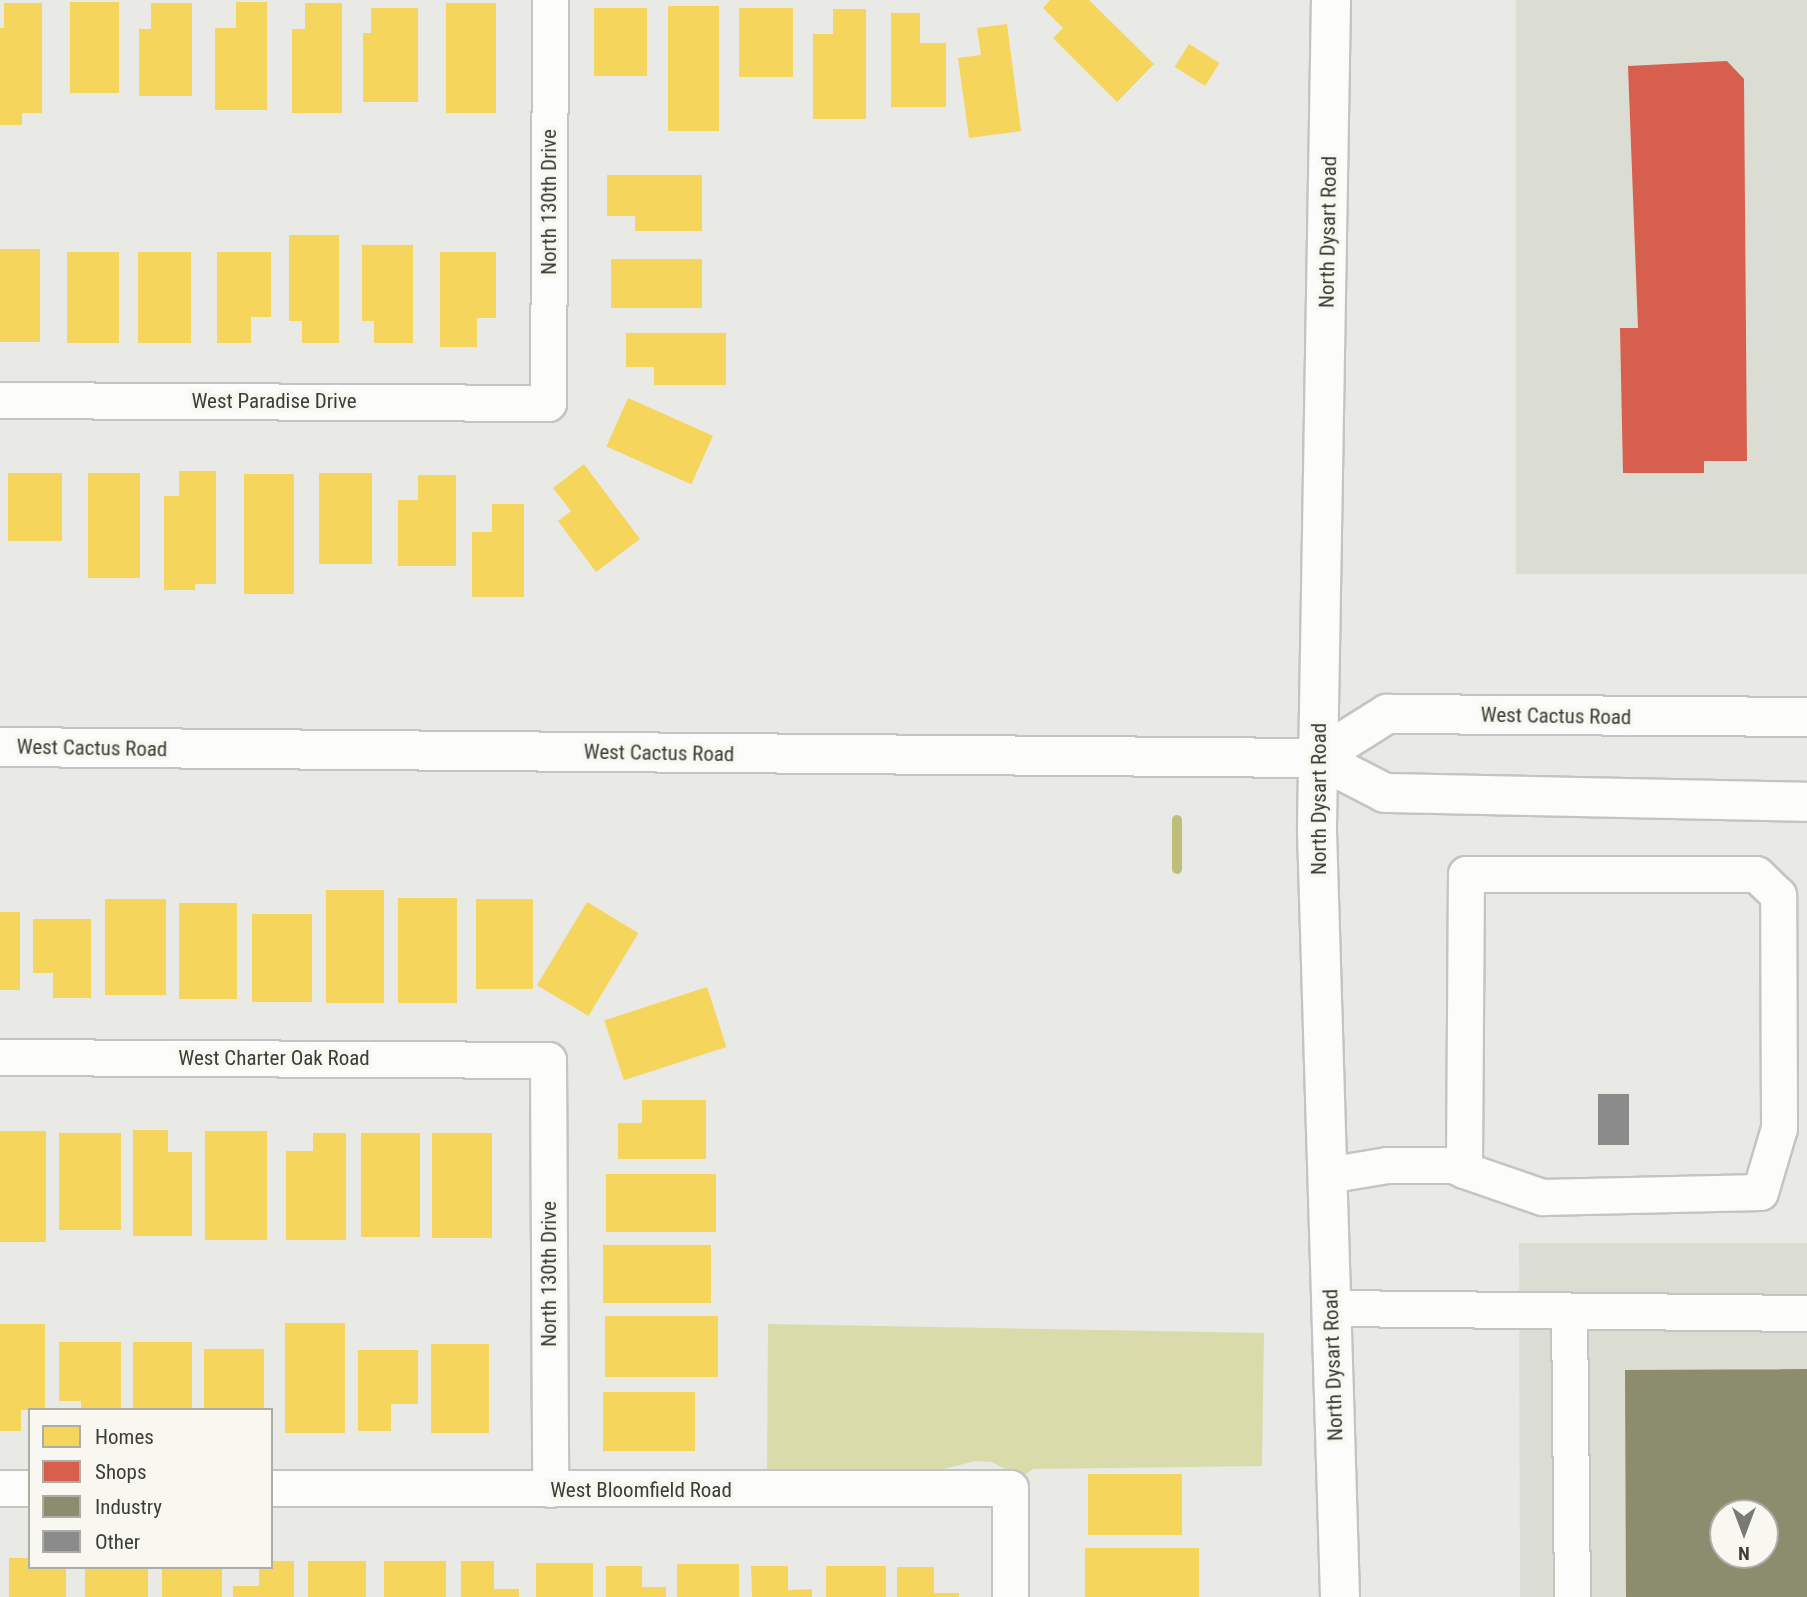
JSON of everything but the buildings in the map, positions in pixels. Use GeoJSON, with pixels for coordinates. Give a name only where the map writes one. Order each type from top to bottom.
{"type":"FeatureCollection","features":[{"type":"Feature","properties":{"kind":"main road","name":"North Dysart Road"},"geometry":{"type":"LineString","coordinates":[[1331,0],[1317,758],[1340,1597]]}},
{"type":"Feature","properties":{"kind":"main road","name":"West Cactus Road"},"geometry":{"type":"LineString","coordinates":[[1317,758],[1387,714],[1807,717]]}},
{"type":"Feature","properties":{"kind":"main road","name":"West Cactus Road"},"geometry":{"type":"LineString","coordinates":[[0,747],[1317,758],[1385,793],[1807,802]]}},
{"type":"Feature","properties":{"kind":"street","name":"North 130th Drive"},"geometry":{"type":"LineString","coordinates":[[548,403],[550,0]]}},
{"type":"Feature","properties":{"kind":"street","name":"West Paradise Drive"},"geometry":{"type":"LineString","coordinates":[[0,400],[548,403]]}},
{"type":"Feature","properties":{"kind":"street"},"geometry":{"type":"LineString","coordinates":[[1327,1175],[1387,1165],[1453,1165],[1464,1170],[1542,1197],[1760,1192],[1779,1128],[1778,895],[1756,874],[1466,874],[1464,1170]]}},
{"type":"Feature","properties":{"kind":"street","name":"West Charter Oak Road"},"geometry":{"type":"LineString","coordinates":[[0,1057],[548,1060]]}},
{"type":"Feature","properties":{"kind":"street","name":"North 130th Drive"},"geometry":{"type":"LineString","coordinates":[[548,1060],[550,1489]]}},
{"type":"Feature","properties":{"kind":"street"},"geometry":{"type":"LineString","coordinates":[[1331,1308],[1807,1313]]}},
{"type":"Feature","properties":{"kind":"street"},"geometry":{"type":"LineString","coordinates":[[1569,1311],[1572,1597]]}},
{"type":"Feature","properties":{"kind":"street"},"geometry":{"type":"LineString","coordinates":[[0,1488],[28,1488]]}},
{"type":"Feature","properties":{"kind":"street","name":"West Bloomfield Road"},"geometry":{"type":"LineString","coordinates":[[273,1489],[1010,1488],[1010,1597]]}},
{"type":"Feature","properties":{"kind":"shaded area"},"geometry":{"type":"Polygon","coordinates":[[[1516,0],[1807,0],[1807,574],[1516,574],[1516,0]]]}},
{"type":"Feature","properties":{"kind":"shaded area"},"geometry":{"type":"Polygon","coordinates":[[[1519,1243],[1807,1243],[1807,1597],[1520,1597],[1519,1243]]]}},
{"type":"Feature","properties":{"kind":"green space"},"geometry":{"type":"Polygon","coordinates":[[[768,1324],[1264,1333],[1262,1466],[1033,1469],[1022,1477],[991,1462],[976,1461],[910,1477],[767,1474],[768,1324]]]}},
{"type":"Feature","properties":{"kind":"waterway"},"geometry":{"type":"LineString","coordinates":[[1177,820],[1177,869]]}}]}
